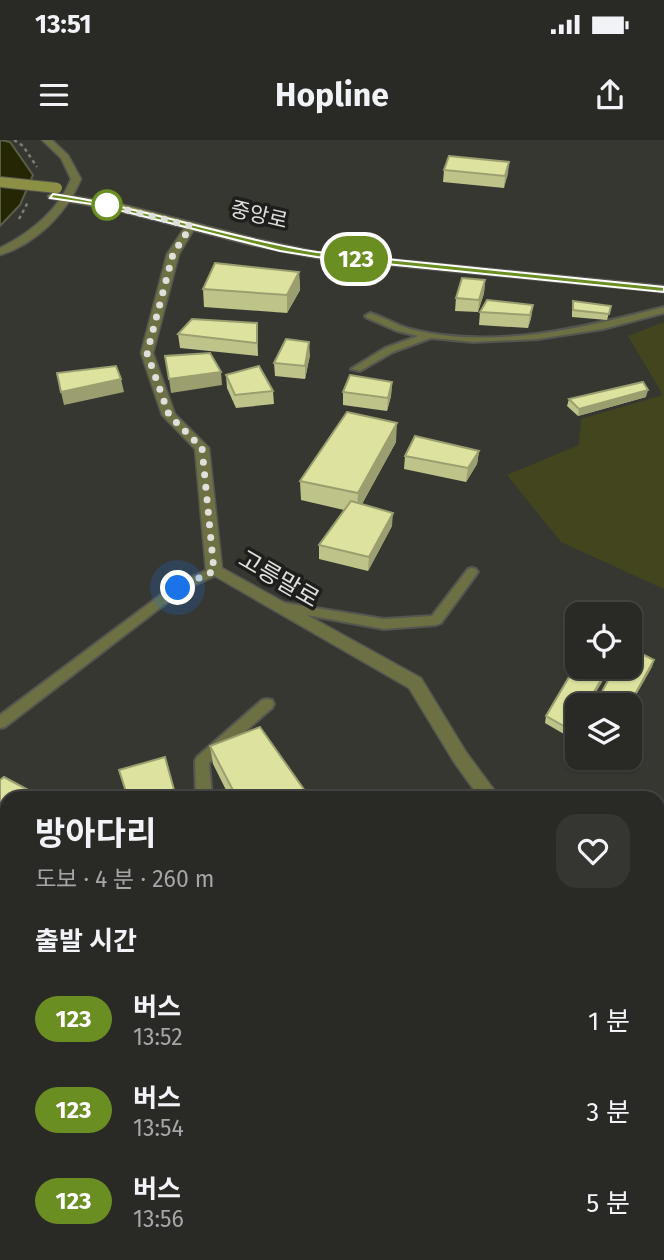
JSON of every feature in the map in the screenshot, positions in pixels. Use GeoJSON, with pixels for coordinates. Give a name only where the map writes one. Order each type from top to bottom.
{"type":"FeatureCollection","features":[{"type":"Feature","properties":{"kind":"main road"},"geometry":{"type":"LineString","coordinates":[[0,182],[55,192]]}},
{"type":"Feature","properties":{"kind":"main road"},"geometry":{"type":"LineString","coordinates":[[0,191],[55,192]]}},
{"type":"Feature","properties":{"kind":"main road","name":"중앙로"},"geometry":{"type":"LineString","coordinates":[[55,192],[328,248],[664,281]]}},
{"type":"Feature","properties":{"kind":"main road","name":"중앙로"},"geometry":{"type":"LineString","coordinates":[[70,193],[280,249],[317,255],[664,289]]}},
{"type":"Feature","properties":{"kind":"street"},"geometry":{"type":"LineString","coordinates":[[0,252],[29,238],[70,193],[76,179],[65,157],[47,140]]}},
{"type":"Feature","properties":{"kind":"street","name":"고릉말로"},"geometry":{"type":"LineString","coordinates":[[191,226],[173,254],[147,353],[169,415],[202,448],[214,571],[415,684],[460,757],[486,791]]}},
{"type":"Feature","properties":{"kind":"lane"},"geometry":{"type":"LineString","coordinates":[[370,316],[408,332],[496,337],[574,334],[664,310]]}},
{"type":"Feature","properties":{"kind":"lane"},"geometry":{"type":"LineString","coordinates":[[356,369],[389,350],[431,334]]}},
{"type":"Feature","properties":{"kind":"lane"},"geometry":{"type":"LineString","coordinates":[[0,723],[178,588],[214,571]]}},
{"type":"Feature","properties":{"kind":"lane"},"geometry":{"type":"LineString","coordinates":[[271,605],[384,624],[436,620],[472,572]]}},
{"type":"Feature","properties":{"kind":"lane"},"geometry":{"type":"LineString","coordinates":[[204,791],[202,761],[267,704]]}},
{"type":"Feature","properties":{"kind":"shaded area"},"geometry":{"type":"Polygon","coordinates":[[[0,140],[10,142],[33,175],[20,205],[0,226],[0,140]]]}},
{"type":"Feature","properties":{"kind":"shaded area"},"geometry":{"type":"Polygon","coordinates":[[[664,322],[664,589],[561,542],[507,475],[579,445],[581,419],[663,395],[628,336],[664,322]]]}},
{"type":"Feature","properties":{"kind":"building"},"geometry":{"type":"Polygon","coordinates":[[[449,156],[509,162],[505,176],[444,170],[449,156]]]}},
{"type":"Feature","properties":{"kind":"building"},"geometry":{"type":"Polygon","coordinates":[[[215,263],[299,272],[287,295],[203,289],[215,263]]]}},
{"type":"Feature","properties":{"kind":"building"},"geometry":{"type":"Polygon","coordinates":[[[462,278],[485,280],[479,300],[456,298],[462,278]]]}},
{"type":"Feature","properties":{"kind":"building"},"geometry":{"type":"Polygon","coordinates":[[[487,300],[533,305],[530,315],[480,312],[487,300]]]}},
{"type":"Feature","properties":{"kind":"building"},"geometry":{"type":"Polygon","coordinates":[[[573,301],[611,306],[609,314],[573,310],[573,301]]]}},
{"type":"Feature","properties":{"kind":"building"},"geometry":{"type":"Polygon","coordinates":[[[192,319],[257,323],[257,343],[178,334],[192,319]]]}},
{"type":"Feature","properties":{"kind":"building"},"geometry":{"type":"Polygon","coordinates":[[[286,339],[309,342],[305,366],[274,363],[286,339]]]}},
{"type":"Feature","properties":{"kind":"building"},"geometry":{"type":"Polygon","coordinates":[[[210,353],[221,372],[169,379],[165,356],[210,353]]]}},
{"type":"Feature","properties":{"kind":"building"},"geometry":{"type":"Polygon","coordinates":[[[116,366],[121,379],[61,392],[57,373],[116,366]]]}},
{"type":"Feature","properties":{"kind":"building"},"geometry":{"type":"Polygon","coordinates":[[[259,366],[273,391],[235,395],[226,375],[259,366]]]}},
{"type":"Feature","properties":{"kind":"building"},"geometry":{"type":"Polygon","coordinates":[[[350,375],[392,382],[388,398],[343,392],[350,375]]]}},
{"type":"Feature","properties":{"kind":"building"},"geometry":{"type":"Polygon","coordinates":[[[643,382],[648,390],[579,409],[569,399],[643,382]]]}},
{"type":"Feature","properties":{"kind":"building"},"geometry":{"type":"Polygon","coordinates":[[[347,412],[397,423],[358,493],[300,481],[347,412]]]}},
{"type":"Feature","properties":{"kind":"building"},"geometry":{"type":"Polygon","coordinates":[[[415,436],[479,451],[468,468],[405,456],[415,436]]]}},
{"type":"Feature","properties":{"kind":"building"},"geometry":{"type":"Polygon","coordinates":[[[351,501],[393,513],[369,557],[319,545],[351,501]]]}},
{"type":"Feature","properties":{"kind":"building"},"geometry":{"type":"Polygon","coordinates":[[[642,654],[654,660],[636,693],[601,693],[609,679],[642,679],[642,654]]]}},
{"type":"Feature","properties":{"kind":"building"},"geometry":{"type":"Polygon","coordinates":[[[568,679],[602,679],[593,693],[565,693],[565,727],[546,716],[568,679]]]}},
{"type":"Feature","properties":{"kind":"building"},"geometry":{"type":"Polygon","coordinates":[[[260,727],[305,791],[233,791],[210,746],[260,727]]]}},
{"type":"Feature","properties":{"kind":"building"},"geometry":{"type":"Polygon","coordinates":[[[165,757],[174,791],[126,791],[119,770],[165,757]]]}},
{"type":"Feature","properties":{"kind":"building"},"geometry":{"type":"Polygon","coordinates":[[[4,777],[30,791],[0,791],[0,780],[4,777]]]}},
{"type":"Feature","properties":{"kind":"bus line","name":"123"},"geometry":{"type":"LineString","coordinates":[[53,196],[99,203],[280,249],[317,255],[664,289]]}},
{"type":"Feature","properties":{"kind":"route"},"geometry":{"type":"LineString","coordinates":[[107,205],[99,203],[191,226],[173,254],[147,353],[169,415],[202,448],[214,571],[178,588]]}}]}
